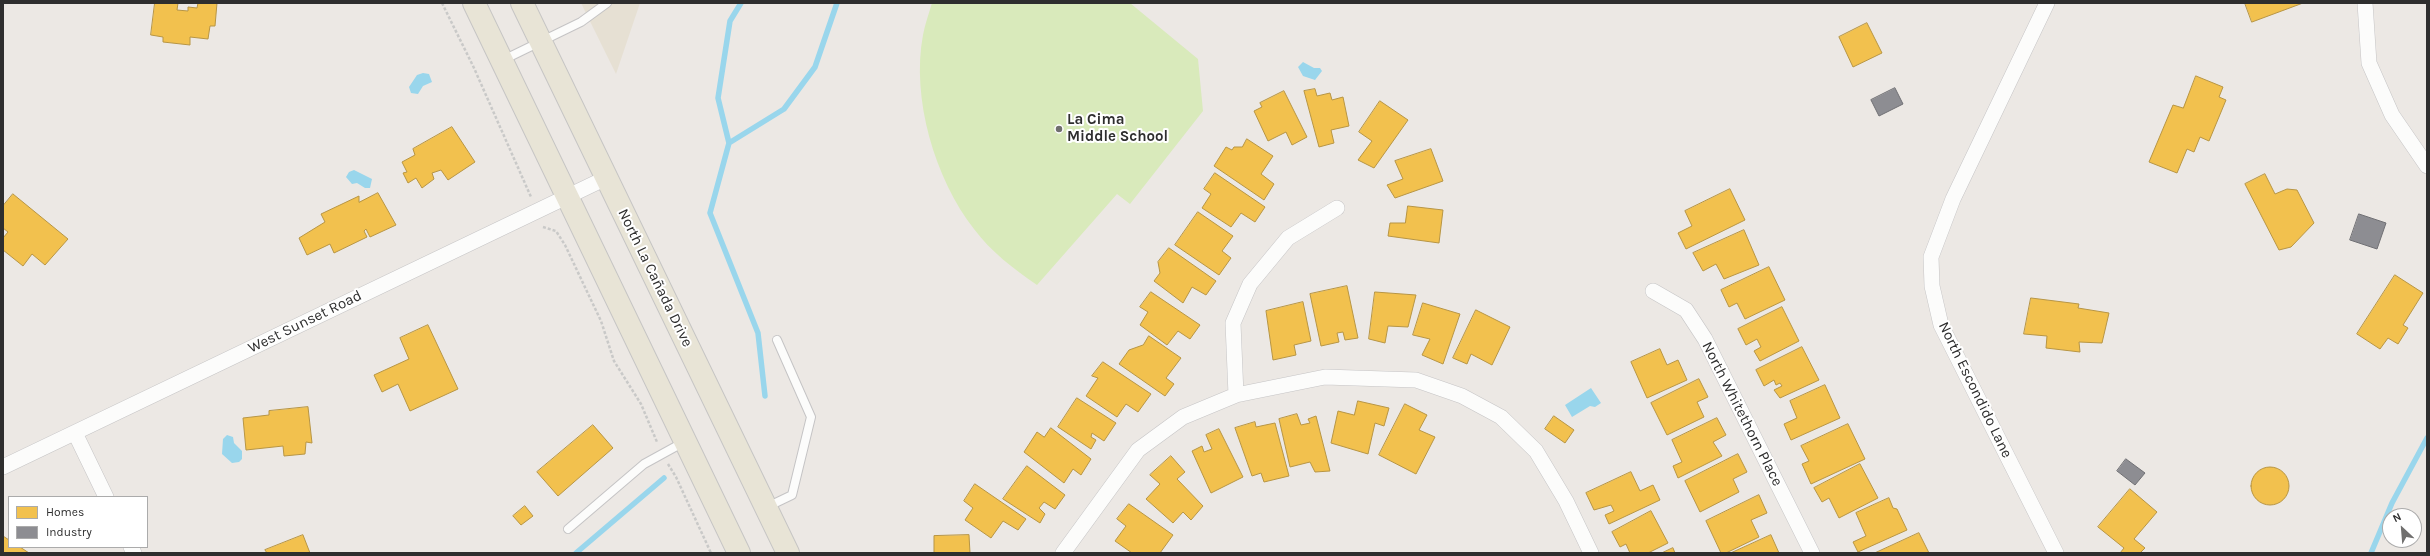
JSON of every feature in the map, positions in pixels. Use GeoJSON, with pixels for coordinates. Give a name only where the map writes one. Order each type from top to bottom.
{"type":"FeatureCollection","features":[{"type":"Feature","properties":{"kind":"main road"},"geometry":{"type":"LineString","coordinates":[[474,3],[739,553]]}},
{"type":"Feature","properties":{"kind":"main road","name":"North La Cañada Drive"},"geometry":{"type":"LineString","coordinates":[[522,3],[788,553]]}},
{"type":"Feature","properties":{"kind":"street","name":"North Escondido Lane"},"geometry":{"type":"LineString","coordinates":[[2047,3],[1953,199],[1931,257],[1932,286],[1941,325],[2056,553]]}},
{"type":"Feature","properties":{"kind":"street"},"geometry":{"type":"LineString","coordinates":[[2365,3],[2368,63],[2392,115],[2427,166]]}},
{"type":"Feature","properties":{"kind":"street","name":"West Sunset Road"},"geometry":{"type":"LineString","coordinates":[[3,467],[606,178]]}},
{"type":"Feature","properties":{"kind":"street"},"geometry":{"type":"LineString","coordinates":[[1236,395],[1233,323],[1250,284],[1288,238],[1337,208]]}},
{"type":"Feature","properties":{"kind":"street","name":"North Whitethorn Place"},"geometry":{"type":"LineString","coordinates":[[1653,291],[1686,310],[1705,339],[1812,553]]}},
{"type":"Feature","properties":{"kind":"street"},"geometry":{"type":"LineString","coordinates":[[1063,553],[1138,450],[1182,417],[1236,395],[1325,377],[1416,380],[1462,396],[1501,417],[1536,451],[1566,501],[1591,553]]}},
{"type":"Feature","properties":{"kind":"street"},"geometry":{"type":"LineString","coordinates":[[75,433],[106,496]]}},
{"type":"Feature","properties":{"kind":"lane"},"geometry":{"type":"LineString","coordinates":[[502,61],[581,22],[607,3]]}},
{"type":"Feature","properties":{"kind":"lane"},"geometry":{"type":"LineString","coordinates":[[766,507],[792,495],[811,417],[777,340]]}},
{"type":"Feature","properties":{"kind":"lane"},"geometry":{"type":"LineString","coordinates":[[568,529],[644,464],[685,441]]}},
{"type":"Feature","properties":{"kind":"path"},"geometry":{"type":"LineString","coordinates":[[442,3],[474,68],[544,229],[556,232],[565,245],[601,321],[614,361],[641,404],[662,454],[676,477],[710,553]]}},
{"type":"Feature","properties":{"kind":"shaded area"},"geometry":{"type":"Polygon","coordinates":[[[581,3],[640,3],[616,74],[581,3]]]}},
{"type":"Feature","properties":{"kind":"green space","name":"La Cima Middle School"},"geometry":{"type":"Polygon","coordinates":[[[932,3],[1130,3],[1198,59],[1203,111],[1130,204],[1117,194],[1037,285],[1003,260],[974,229],[960,209],[938,162],[929,137],[920,85],[920,59],[923,35],[932,3]]]}},
{"type":"Feature","properties":{"kind":"water"},"geometry":{"type":"Polygon","coordinates":[[[1303,62],[1314,68],[1320,68],[1322,71],[1315,80],[1303,76],[1298,67],[1303,62]]]}},
{"type":"Feature","properties":{"kind":"water"},"geometry":{"type":"Polygon","coordinates":[[[423,73],[429,74],[432,82],[423,86],[418,94],[411,93],[409,87],[417,75],[423,73]]]}},
{"type":"Feature","properties":{"kind":"water"},"geometry":{"type":"Polygon","coordinates":[[[354,170],[372,179],[370,188],[365,188],[357,183],[352,184],[346,177],[349,172],[354,170]]]}},
{"type":"Feature","properties":{"kind":"water"},"geometry":{"type":"Polygon","coordinates":[[[1591,388],[1601,403],[1595,407],[1590,406],[1572,417],[1565,405],[1591,388]]]}},
{"type":"Feature","properties":{"kind":"water"},"geometry":{"type":"Polygon","coordinates":[[[227,435],[233,437],[234,443],[242,451],[242,459],[239,462],[232,463],[222,454],[223,439],[227,435]]]}},
{"type":"Feature","properties":{"kind":"building: Homes"},"geometry":{"type":"Polygon","coordinates":[[[155,3],[178,3],[177,10],[188,11],[188,7],[197,8],[198,3],[217,3],[215,26],[210,26],[208,39],[190,37],[190,45],[163,42],[163,37],[151,35],[155,3]]]}},
{"type":"Feature","properties":{"kind":"building: Homes"},"geometry":{"type":"Polygon","coordinates":[[[2245,3],[2303,3],[2252,22],[2245,3]]]}},
{"type":"Feature","properties":{"kind":"building: Homes"},"geometry":{"type":"Polygon","coordinates":[[[1867,23],[1882,53],[1853,67],[1839,37],[1867,23]]]}},
{"type":"Feature","properties":{"kind":"building: Homes"},"geometry":{"type":"Polygon","coordinates":[[[2196,76],[2223,87],[2219,97],[2226,100],[2209,141],[2200,137],[2194,152],[2187,149],[2177,173],[2149,162],[2173,105],[2183,108],[2196,76]]]}},
{"type":"Feature","properties":{"kind":"building: Homes"},"geometry":{"type":"Polygon","coordinates":[[[1315,89],[1317,96],[1330,93],[1332,100],[1343,97],[1349,126],[1331,130],[1334,143],[1319,147],[1304,91],[1315,89]]]}},
{"type":"Feature","properties":{"kind":"building: Homes"},"geometry":{"type":"Polygon","coordinates":[[[1284,91],[1307,137],[1292,145],[1286,132],[1268,141],[1254,111],[1262,107],[1260,103],[1284,91]]]}},
{"type":"Feature","properties":{"kind":"building: Homes"},"geometry":{"type":"Polygon","coordinates":[[[1380,101],[1408,120],[1374,168],[1358,160],[1372,141],[1359,132],[1380,101]]]}},
{"type":"Feature","properties":{"kind":"building: Homes"},"geometry":{"type":"Polygon","coordinates":[[[452,127],[475,162],[448,180],[441,170],[432,173],[434,179],[422,188],[416,178],[408,183],[403,173],[407,172],[402,162],[415,155],[413,149],[452,127]]]}},
{"type":"Feature","properties":{"kind":"building: Homes"},"geometry":{"type":"Polygon","coordinates":[[[1247,139],[1273,156],[1261,174],[1274,184],[1264,200],[1214,166],[1226,147],[1232,150],[1234,147],[1242,147],[1247,139]]]}},
{"type":"Feature","properties":{"kind":"building: Homes"},"geometry":{"type":"Polygon","coordinates":[[[1431,149],[1443,181],[1395,198],[1387,185],[1403,179],[1395,161],[1431,149]]]}},
{"type":"Feature","properties":{"kind":"building: Homes"},"geometry":{"type":"Polygon","coordinates":[[[1215,173],[1265,207],[1255,222],[1241,213],[1231,227],[1202,208],[1211,194],[1204,189],[1215,173]]]}},
{"type":"Feature","properties":{"kind":"building: Homes"},"geometry":{"type":"Polygon","coordinates":[[[2265,174],[2275,194],[2287,189],[2297,190],[2314,223],[2291,247],[2279,250],[2245,184],[2265,174]]]}},
{"type":"Feature","properties":{"kind":"building: Homes"},"geometry":{"type":"Polygon","coordinates":[[[1730,189],[1745,220],[1686,249],[1678,233],[1692,226],[1685,211],[1730,189]]]}},
{"type":"Feature","properties":{"kind":"building: Homes"},"geometry":{"type":"Polygon","coordinates":[[[378,193],[396,225],[370,237],[366,229],[364,231],[367,237],[334,253],[330,244],[307,255],[299,238],[325,222],[321,214],[359,196],[359,202],[378,193]]]}},
{"type":"Feature","properties":{"kind":"building: Homes"},"geometry":{"type":"Polygon","coordinates":[[[13,194],[68,239],[45,265],[32,254],[23,266],[3,250],[3,238],[8,232],[3,228],[3,206],[13,194]]]}},
{"type":"Feature","properties":{"kind":"building: Homes"},"geometry":{"type":"Polygon","coordinates":[[[1408,206],[1443,210],[1439,243],[1388,236],[1390,223],[1405,223],[1408,206]]]}},
{"type":"Feature","properties":{"kind":"building: Homes"},"geometry":{"type":"Polygon","coordinates":[[[1198,212],[1233,236],[1222,251],[1231,258],[1219,275],[1175,245],[1198,212]]]}},
{"type":"Feature","properties":{"kind":"building: Homes"},"geometry":{"type":"Polygon","coordinates":[[[1744,230],[1759,265],[1724,279],[1716,264],[1703,271],[1693,253],[1744,230]]]}},
{"type":"Feature","properties":{"kind":"building: Homes"},"geometry":{"type":"Polygon","coordinates":[[[1169,248],[1216,281],[1206,295],[1192,287],[1183,303],[1154,281],[1160,273],[1158,262],[1169,248]]]}},
{"type":"Feature","properties":{"kind":"building: Homes"},"geometry":{"type":"Polygon","coordinates":[[[1769,267],[1785,300],[1745,319],[1737,303],[1729,307],[1721,290],[1769,267]]]}},
{"type":"Feature","properties":{"kind":"building: Homes"},"geometry":{"type":"Polygon","coordinates":[[[2395,275],[2423,293],[2403,325],[2408,328],[2398,344],[2388,338],[2380,349],[2357,334],[2395,275]]]}},
{"type":"Feature","properties":{"kind":"building: Homes"},"geometry":{"type":"Polygon","coordinates":[[[1347,286],[1358,338],[1345,340],[1343,332],[1337,333],[1339,342],[1321,346],[1310,294],[1347,286]]]}},
{"type":"Feature","properties":{"kind":"building: Homes"},"geometry":{"type":"Polygon","coordinates":[[[1151,292],[1200,325],[1190,339],[1178,331],[1167,345],[1140,325],[1148,312],[1140,307],[1151,292]]]}},
{"type":"Feature","properties":{"kind":"building: Homes"},"geometry":{"type":"Polygon","coordinates":[[[1375,292],[1416,295],[1408,327],[1388,326],[1385,343],[1369,339],[1375,292]]]}},
{"type":"Feature","properties":{"kind":"building: Homes"},"geometry":{"type":"Polygon","coordinates":[[[2031,298],[2079,304],[2078,308],[2109,313],[2102,343],[2079,342],[2080,352],[2046,348],[2047,336],[2024,334],[2031,298]]]}},
{"type":"Feature","properties":{"kind":"building: Homes"},"geometry":{"type":"Polygon","coordinates":[[[1303,302],[1311,341],[1294,345],[1296,355],[1273,360],[1266,311],[1303,302]]]}},
{"type":"Feature","properties":{"kind":"building: Homes"},"geometry":{"type":"Polygon","coordinates":[[[1423,303],[1460,314],[1443,364],[1422,355],[1430,339],[1413,335],[1423,303]]]}},
{"type":"Feature","properties":{"kind":"building: Homes"},"geometry":{"type":"Polygon","coordinates":[[[1782,307],[1799,341],[1760,361],[1754,351],[1761,347],[1757,339],[1746,345],[1738,329],[1782,307]]]}},
{"type":"Feature","properties":{"kind":"building: Homes"},"geometry":{"type":"Polygon","coordinates":[[[1476,310],[1510,327],[1492,365],[1471,354],[1467,364],[1453,358],[1476,310]]]}},
{"type":"Feature","properties":{"kind":"building: Homes"},"geometry":{"type":"Polygon","coordinates":[[[428,325],[458,389],[410,411],[398,384],[382,392],[374,375],[409,359],[400,338],[428,325]]]}},
{"type":"Feature","properties":{"kind":"building: Homes"},"geometry":{"type":"Polygon","coordinates":[[[1149,336],[1181,358],[1166,378],[1174,384],[1165,396],[1119,364],[1129,350],[1143,345],[1149,336]]]}},
{"type":"Feature","properties":{"kind":"building: Homes"},"geometry":{"type":"Polygon","coordinates":[[[1802,347],[1819,380],[1780,398],[1774,390],[1782,386],[1780,383],[1776,385],[1774,380],[1764,386],[1756,370],[1802,347]]]}},
{"type":"Feature","properties":{"kind":"building: Homes"},"geometry":{"type":"Polygon","coordinates":[[[1660,349],[1667,365],[1678,360],[1687,380],[1647,398],[1631,362],[1660,349]]]}},
{"type":"Feature","properties":{"kind":"building: Homes"},"geometry":{"type":"Polygon","coordinates":[[[1103,362],[1151,394],[1138,412],[1126,404],[1117,417],[1086,396],[1098,378],[1092,376],[1103,362]]]}},
{"type":"Feature","properties":{"kind":"building: Homes"},"geometry":{"type":"Polygon","coordinates":[[[1699,379],[1708,397],[1697,402],[1704,417],[1667,435],[1651,403],[1699,379]]]}},
{"type":"Feature","properties":{"kind":"building: Homes"},"geometry":{"type":"Polygon","coordinates":[[[1825,385],[1840,418],[1791,440],[1784,424],[1797,418],[1790,401],[1825,385]]]}},
{"type":"Feature","properties":{"kind":"building: Homes"},"geometry":{"type":"Polygon","coordinates":[[[1077,398],[1116,423],[1104,441],[1092,433],[1091,437],[1096,440],[1091,449],[1058,427],[1077,398]]]}},
{"type":"Feature","properties":{"kind":"building: Homes"},"geometry":{"type":"Polygon","coordinates":[[[1358,401],[1389,408],[1384,426],[1375,423],[1368,454],[1331,443],[1338,411],[1354,415],[1358,401]]]}},
{"type":"Feature","properties":{"kind":"building: Homes"},"geometry":{"type":"Polygon","coordinates":[[[1405,404],[1427,415],[1419,430],[1435,437],[1416,474],[1379,455],[1405,404]]]}},
{"type":"Feature","properties":{"kind":"building: Homes"},"geometry":{"type":"Polygon","coordinates":[[[308,407],[312,443],[306,442],[305,454],[284,456],[283,446],[246,450],[243,418],[269,415],[269,411],[308,407]]]}},
{"type":"Feature","properties":{"kind":"building: Homes"},"geometry":{"type":"Polygon","coordinates":[[[1297,414],[1301,425],[1310,423],[1308,419],[1316,416],[1330,471],[1315,472],[1310,462],[1290,467],[1279,419],[1297,414]]]}},
{"type":"Feature","properties":{"kind":"building: Homes"},"geometry":{"type":"Polygon","coordinates":[[[1554,416],[1574,430],[1565,443],[1545,429],[1554,416]]]}},
{"type":"Feature","properties":{"kind":"building: Homes"},"geometry":{"type":"Polygon","coordinates":[[[1717,418],[1726,435],[1713,442],[1722,456],[1678,478],[1673,466],[1682,462],[1672,440],[1717,418]]]}},
{"type":"Feature","properties":{"kind":"building: Homes"},"geometry":{"type":"Polygon","coordinates":[[[1255,422],[1256,427],[1275,423],[1289,476],[1264,482],[1261,473],[1252,476],[1235,428],[1255,422]]]}},
{"type":"Feature","properties":{"kind":"building: Homes"},"geometry":{"type":"Polygon","coordinates":[[[1848,424],[1865,459],[1811,484],[1802,464],[1809,461],[1801,446],[1848,424]]]}},
{"type":"Feature","properties":{"kind":"building: Homes"},"geometry":{"type":"Polygon","coordinates":[[[593,425],[613,448],[558,496],[537,472],[593,425]]]}},
{"type":"Feature","properties":{"kind":"building: Homes"},"geometry":{"type":"Polygon","coordinates":[[[1051,428],[1091,459],[1081,475],[1073,469],[1064,483],[1024,452],[1037,432],[1044,437],[1051,428]]]}},
{"type":"Feature","properties":{"kind":"building: Homes"},"geometry":{"type":"Polygon","coordinates":[[[1219,429],[1243,477],[1211,493],[1192,451],[1202,446],[1204,452],[1212,449],[1206,435],[1219,429]]]}},
{"type":"Feature","properties":{"kind":"building: Homes"},"geometry":{"type":"Polygon","coordinates":[[[1738,454],[1747,472],[1733,479],[1739,492],[1700,512],[1685,481],[1738,454]]]}},
{"type":"Feature","properties":{"kind":"building: Homes"},"geometry":{"type":"Polygon","coordinates":[[[1171,456],[1185,472],[1177,479],[1203,506],[1191,520],[1183,512],[1173,523],[1146,499],[1160,484],[1150,475],[1171,456]]]}},
{"type":"Feature","properties":{"kind":"building: Homes"},"geometry":{"type":"Polygon","coordinates":[[[1860,464],[1878,498],[1839,518],[1829,498],[1822,502],[1814,488],[1860,464]]]}},
{"type":"Feature","properties":{"kind":"building: Homes"},"geometry":{"type":"Polygon","coordinates":[[[1027,466],[1065,495],[1055,509],[1044,502],[1039,508],[1045,514],[1040,523],[1003,499],[1027,466]]]}},
{"type":"Feature","properties":{"kind":"building: Homes"},"geometry":{"type":"Polygon","coordinates":[[[2266,467],[2274,467],[2281,470],[2286,475],[2289,486],[2286,497],[2281,502],[2274,505],[2266,505],[2259,502],[2254,497],[2251,490],[2251,482],[2254,475],[2259,470],[2266,467]]]}},
{"type":"Feature","properties":{"kind":"building: Homes"},"geometry":{"type":"Polygon","coordinates":[[[1631,472],[1640,491],[1653,485],[1660,500],[1609,524],[1605,515],[1614,511],[1611,505],[1594,510],[1586,493],[1631,472]]]}},
{"type":"Feature","properties":{"kind":"building: Homes"},"geometry":{"type":"Polygon","coordinates":[[[975,484],[1026,519],[1018,530],[1003,521],[991,538],[965,520],[973,508],[964,501],[975,484]]]}},
{"type":"Feature","properties":{"kind":"building: Homes"},"geometry":{"type":"Polygon","coordinates":[[[2130,489],[2157,512],[2134,539],[2145,548],[2140,553],[2120,553],[2124,548],[2098,527],[2130,489]]]}},
{"type":"Feature","properties":{"kind":"building: Homes"},"geometry":{"type":"Polygon","coordinates":[[[1759,495],[1767,513],[1751,520],[1759,537],[1726,553],[1721,553],[1706,521],[1759,495]]]}},
{"type":"Feature","properties":{"kind":"building: Homes"},"geometry":{"type":"Polygon","coordinates":[[[1889,498],[1893,508],[1897,509],[1907,530],[1858,552],[1853,542],[1866,536],[1856,513],[1889,498]]]}},
{"type":"Feature","properties":{"kind":"building: Homes"},"geometry":{"type":"Polygon","coordinates":[[[1129,504],[1173,535],[1160,553],[1132,553],[1115,541],[1126,526],[1117,519],[1129,504]]]}},
{"type":"Feature","properties":{"kind":"building: Homes"},"geometry":{"type":"Polygon","coordinates":[[[525,506],[533,516],[521,525],[513,516],[525,506]]]}},
{"type":"Feature","properties":{"kind":"building: Homes"},"geometry":{"type":"Polygon","coordinates":[[[1651,511],[1668,543],[1648,553],[1630,553],[1626,544],[1620,547],[1612,532],[1651,511]]]}},
{"type":"Feature","properties":{"kind":"building: Homes"},"geometry":{"type":"Polygon","coordinates":[[[1919,533],[1929,553],[1875,553],[1919,533]]]}},
{"type":"Feature","properties":{"kind":"building: Homes"},"geometry":{"type":"Polygon","coordinates":[[[303,535],[310,553],[267,553],[265,550],[303,535]]]}},
{"type":"Feature","properties":{"kind":"building: Homes"},"geometry":{"type":"Polygon","coordinates":[[[969,535],[970,553],[934,553],[934,536],[969,535]]]}},
{"type":"Feature","properties":{"kind":"building: Homes"},"geometry":{"type":"Polygon","coordinates":[[[1771,535],[1779,553],[1731,553],[1771,535]]]}},
{"type":"Feature","properties":{"kind":"building: Homes"},"geometry":{"type":"Polygon","coordinates":[[[3,536],[8,539],[8,548],[22,548],[29,553],[3,553],[3,536]]]}},
{"type":"Feature","properties":{"kind":"building: Homes"},"geometry":{"type":"Polygon","coordinates":[[[1673,548],[1675,553],[1662,553],[1673,548]]]}},
{"type":"Feature","properties":{"kind":"building: Industry"},"geometry":{"type":"Polygon","coordinates":[[[1895,88],[1903,104],[1879,116],[1871,100],[1895,88]]]}},
{"type":"Feature","properties":{"kind":"building: Industry"},"geometry":{"type":"Polygon","coordinates":[[[2359,214],[2386,223],[2377,249],[2350,240],[2359,214]]]}},
{"type":"Feature","properties":{"kind":"building: Industry"},"geometry":{"type":"Polygon","coordinates":[[[2126,459],[2145,473],[2135,485],[2117,471],[2126,459]]]}},
{"type":"Feature","properties":{"kind":"waterway"},"geometry":{"type":"LineString","coordinates":[[741,3],[730,21],[718,98],[729,143],[710,213],[758,333],[765,396]]}},
{"type":"Feature","properties":{"kind":"waterway"},"geometry":{"type":"LineString","coordinates":[[729,143],[784,109],[815,67],[837,3]]}},
{"type":"Feature","properties":{"kind":"waterway"},"geometry":{"type":"LineString","coordinates":[[2371,553],[2392,503],[2427,438]]}},
{"type":"Feature","properties":{"kind":"waterway"},"geometry":{"type":"LineString","coordinates":[[576,553],[664,478]]}},
{"type":"Feature","properties":{"kind":"place","name":"La Cima Middle School"},"geometry":{"type":"Point","coordinates":[1059,129]}}]}
